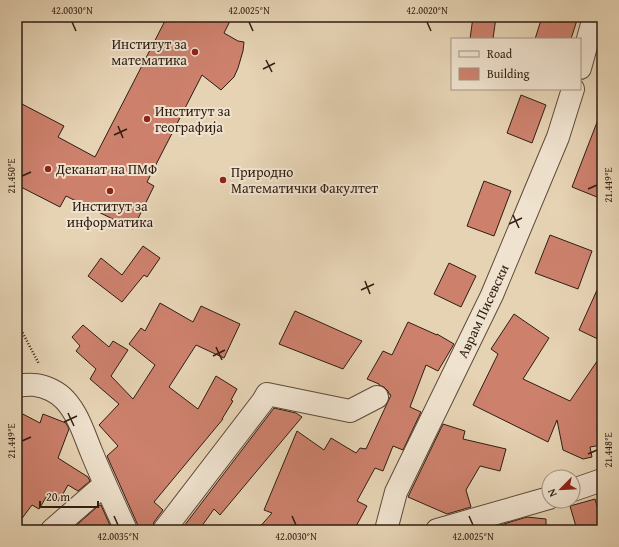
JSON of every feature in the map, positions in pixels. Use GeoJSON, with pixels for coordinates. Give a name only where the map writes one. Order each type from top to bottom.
{"type":"FeatureCollection","features":[{"type":"Feature","properties":{"kind":"street"},"geometry":{"type":"LineString","coordinates":[[581,64],[594,17]]}},
{"type":"Feature","properties":{"kind":"street","name":"Аврам Писевски"},"geometry":{"type":"LineString","coordinates":[[386,530],[396,492],[492,295],[558,137],[573,90]]}},
{"type":"Feature","properties":{"kind":"street"},"geometry":{"type":"LineString","coordinates":[[17,386],[36,385],[52,391],[65,399],[72,408],[126,530]]}},
{"type":"Feature","properties":{"kind":"street"},"geometry":{"type":"LineString","coordinates":[[164,530],[267,394],[350,411],[377,397]]}},
{"type":"Feature","properties":{"kind":"street"},"geometry":{"type":"LineString","coordinates":[[581,487],[602,480]]}},
{"type":"Feature","properties":{"kind":"street"},"geometry":{"type":"LineString","coordinates":[[52,530],[105,484]]}},
{"type":"Feature","properties":{"kind":"street"},"geometry":{"type":"LineString","coordinates":[[437,530],[541,500]]}},
{"type":"Feature","properties":{"kind":"path"},"geometry":{"type":"LineString","coordinates":[[17,322],[52,391]]}},
{"type":"Feature","properties":{"kind":"building"},"geometry":{"type":"Polygon","coordinates":[[[167,17],[232,17],[224,33],[238,41],[244,42],[243,51],[234,77],[221,90],[202,75],[147,182],[154,186],[133,229],[66,196],[60,207],[17,185],[17,114],[22,104],[64,126],[58,137],[95,157],[167,17]]]}},
{"type":"Feature","properties":{"kind":"building"},"geometry":{"type":"Polygon","coordinates":[[[473,17],[496,17],[493,38],[470,38],[473,17]]]}},
{"type":"Feature","properties":{"kind":"building"},"geometry":{"type":"Polygon","coordinates":[[[542,17],[578,17],[571,38],[535,38],[542,17]]]}},
{"type":"Feature","properties":{"kind":"building"},"geometry":{"type":"Polygon","coordinates":[[[521,95],[546,105],[532,143],[507,133],[521,95]]]}},
{"type":"Feature","properties":{"kind":"building"},"geometry":{"type":"Polygon","coordinates":[[[602,112],[602,199],[572,187],[602,112]]]}},
{"type":"Feature","properties":{"kind":"building"},"geometry":{"type":"Polygon","coordinates":[[[484,181],[511,191],[494,236],[467,226],[484,181]]]}},
{"type":"Feature","properties":{"kind":"building"},"geometry":{"type":"Polygon","coordinates":[[[550,235],[592,251],[578,289],[535,273],[550,235]]]}},
{"type":"Feature","properties":{"kind":"building"},"geometry":{"type":"Polygon","coordinates":[[[143,246],[160,258],[147,277],[144,275],[122,302],[88,276],[101,258],[122,275],[143,246]]]}},
{"type":"Feature","properties":{"kind":"building"},"geometry":{"type":"Polygon","coordinates":[[[449,263],[476,276],[461,307],[434,294],[449,263]]]}},
{"type":"Feature","properties":{"kind":"building"},"geometry":{"type":"Polygon","coordinates":[[[602,279],[602,341],[579,330],[602,279]]]}},
{"type":"Feature","properties":{"kind":"building"},"geometry":{"type":"Polygon","coordinates":[[[160,303],[193,322],[201,306],[240,324],[224,358],[196,345],[169,387],[198,409],[216,376],[237,389],[231,400],[233,401],[223,419],[154,502],[163,510],[154,522],[152,530],[140,530],[107,456],[118,446],[99,425],[119,404],[90,379],[96,369],[76,351],[80,346],[72,337],[83,325],[109,347],[113,341],[128,350],[111,376],[133,399],[155,365],[129,344],[141,328],[145,331],[160,303]]]}},
{"type":"Feature","properties":{"kind":"building"},"geometry":{"type":"Polygon","coordinates":[[[295,311],[362,341],[343,369],[279,344],[295,311]]]}},
{"type":"Feature","properties":{"kind":"building"},"geometry":{"type":"Polygon","coordinates":[[[514,314],[549,338],[523,379],[570,401],[602,354],[602,445],[590,447],[592,457],[583,459],[563,450],[557,420],[548,442],[473,405],[498,354],[491,349],[514,314]]]}},
{"type":"Feature","properties":{"kind":"building"},"geometry":{"type":"Polygon","coordinates":[[[408,322],[437,334],[454,344],[438,371],[426,365],[410,407],[421,412],[403,450],[393,446],[383,471],[375,468],[357,501],[367,506],[354,530],[257,530],[272,513],[264,510],[297,431],[324,450],[331,438],[356,453],[360,448],[366,449],[391,395],[384,387],[367,379],[383,351],[392,355],[408,322]]]}},
{"type":"Feature","properties":{"kind":"building"},"geometry":{"type":"Polygon","coordinates":[[[274,408],[296,413],[302,417],[220,515],[214,509],[199,530],[181,530],[274,408]]]}},
{"type":"Feature","properties":{"kind":"building"},"geometry":{"type":"Polygon","coordinates":[[[17,411],[40,423],[43,414],[66,423],[69,429],[58,458],[88,477],[90,481],[78,491],[68,485],[59,501],[48,494],[39,509],[32,505],[17,525],[17,411]]]}},
{"type":"Feature","properties":{"kind":"building"},"geometry":{"type":"Polygon","coordinates":[[[443,424],[465,431],[463,439],[506,449],[500,471],[480,466],[466,490],[471,507],[447,514],[408,497],[443,424]]]}},
{"type":"Feature","properties":{"kind":"building"},"geometry":{"type":"Polygon","coordinates":[[[595,499],[602,523],[602,530],[577,530],[571,509],[581,509],[581,503],[595,499]]]}},
{"type":"Feature","properties":{"kind":"building"},"geometry":{"type":"Polygon","coordinates":[[[101,505],[112,530],[71,530],[97,507],[101,505]]]}},
{"type":"Feature","properties":{"kind":"building"},"geometry":{"type":"Polygon","coordinates":[[[527,517],[546,519],[546,530],[497,530],[497,526],[527,517]]]}},
{"type":"Feature","properties":{"kind":"place","name":"Институт за математика"},"geometry":{"type":"Point","coordinates":[195,52]}},
{"type":"Feature","properties":{"kind":"place","name":"Институт за географија"},"geometry":{"type":"Point","coordinates":[147,119]}},
{"type":"Feature","properties":{"kind":"place","name":"Деканат на ПМФ"},"geometry":{"type":"Point","coordinates":[48,169]}},
{"type":"Feature","properties":{"kind":"place","name":"Природно Математички Факултет"},"geometry":{"type":"Point","coordinates":[223,180]}},
{"type":"Feature","properties":{"kind":"place","name":"Институт за информатика"},"geometry":{"type":"Point","coordinates":[110,191]}}]}
